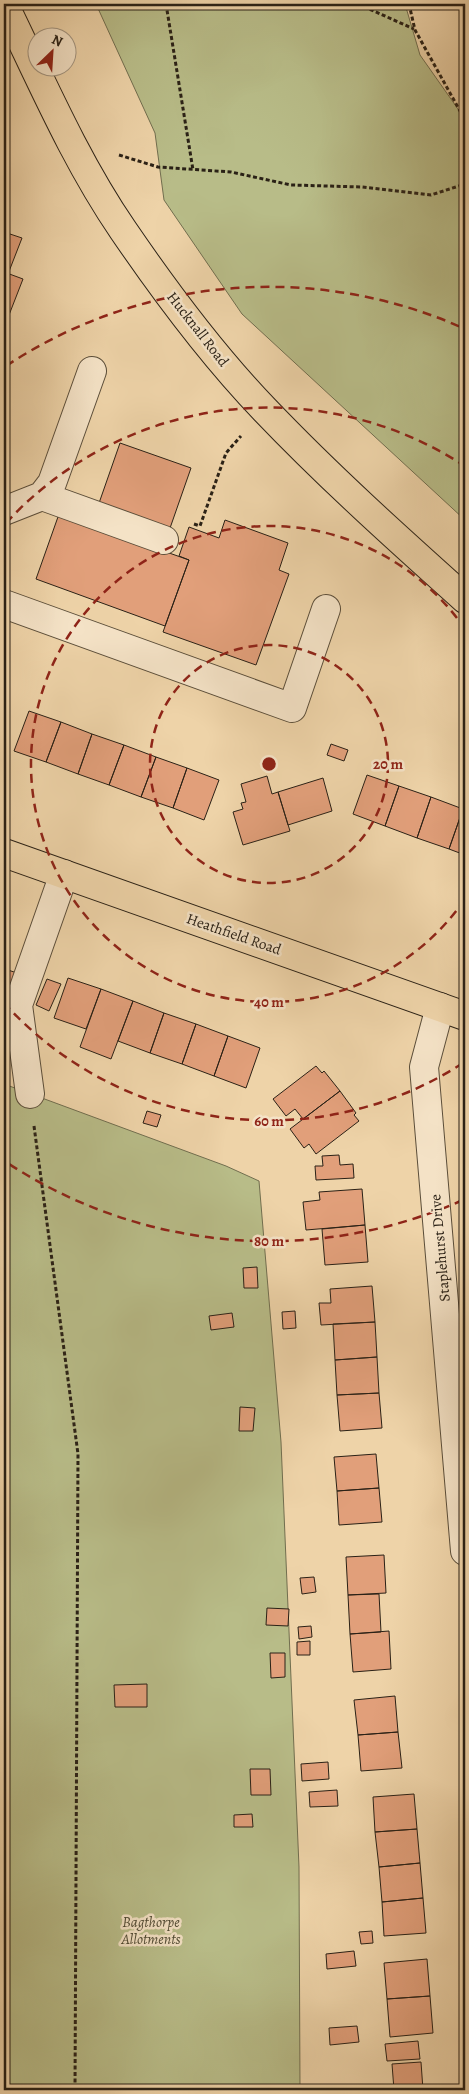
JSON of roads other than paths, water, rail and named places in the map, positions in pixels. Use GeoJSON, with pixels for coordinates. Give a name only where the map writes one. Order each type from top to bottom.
{"type":"FeatureCollection","features":[{"type":"Feature","properties":{"kind":"main road","name":"Hucknall Road"},"geometry":{"type":"LineString","coordinates":[[4,4],[68,138],[122,229],[207,344],[264,409],[341,485],[465,599]]}},
{"type":"Feature","properties":{"kind":"main road","name":"Heathfield Road"},"geometry":{"type":"LineString","coordinates":[[4,853],[465,1016]]}},
{"type":"Feature","properties":{"kind":"street"},"geometry":{"type":"LineString","coordinates":[[4,511],[42,496],[52,483],[92,371]]}},
{"type":"Feature","properties":{"kind":"street"},"geometry":{"type":"LineString","coordinates":[[42,496],[164,540]]}},
{"type":"Feature","properties":{"kind":"street"},"geometry":{"type":"LineString","coordinates":[[4,604],[292,708],[326,609]]}},
{"type":"Feature","properties":{"kind":"street"},"geometry":{"type":"LineString","coordinates":[[30,1094],[18,1006],[64,874]]}},
{"type":"Feature","properties":{"kind":"street","name":"Staplehurst Drive"},"geometry":{"type":"LineString","coordinates":[[440,1007],[424,1067],[465,1551]]}},
{"type":"Feature","properties":{"kind":"park label","name":"Bagthorpe Allotments"},"geometry":{"type":"Point","coordinates":[151,1930]}}]}
